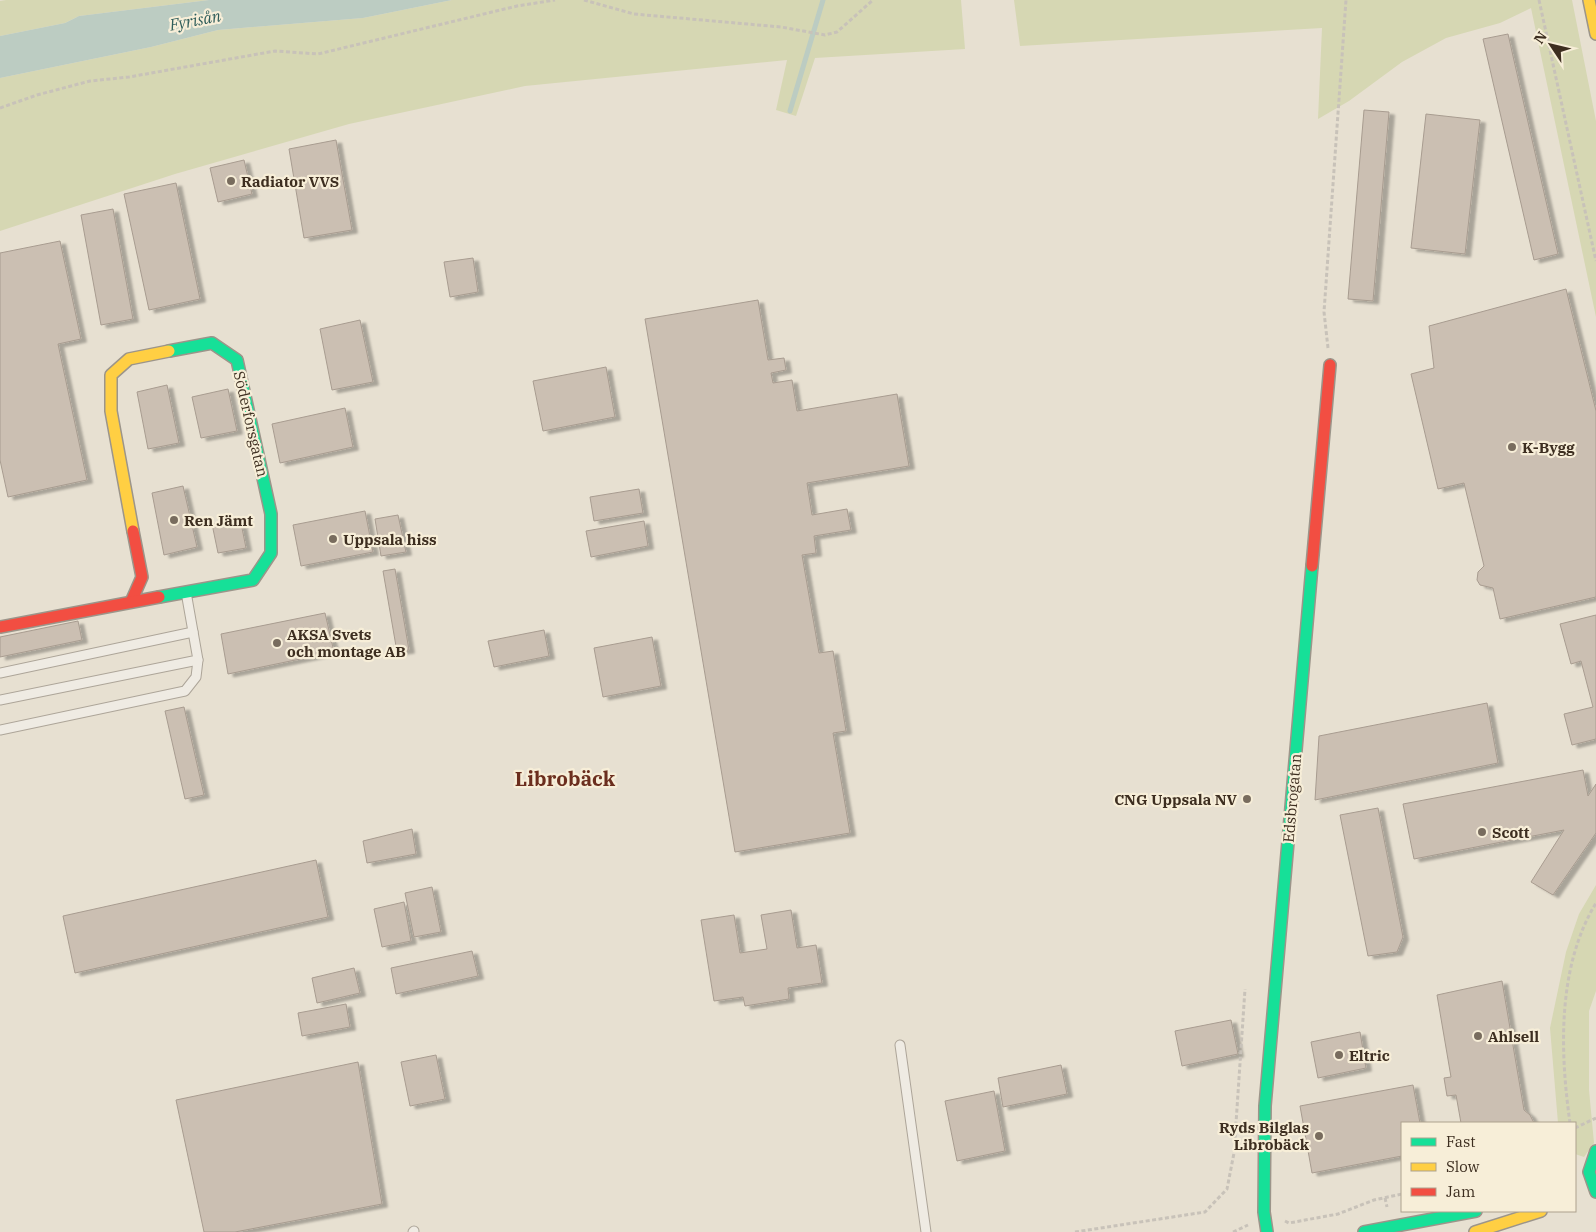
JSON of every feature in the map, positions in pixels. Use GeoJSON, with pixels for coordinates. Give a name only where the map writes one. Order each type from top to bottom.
{"type":"FeatureCollection","features":[{"type":"Feature","properties":{"kind":"street"},"geometry":{"type":"LineString","coordinates":[[1589,0],[1596,34]]}},
{"type":"Feature","properties":{"kind":"street","name":"Söderforsgatan"},"geometry":{"type":"LineString","coordinates":[[0,627],[253,580],[271,553],[271,514],[237,360],[212,343],[129,359],[111,375],[111,410],[142,577],[131,602]]}},
{"type":"Feature","properties":{"kind":"street","name":"Edsbrogatan"},"geometry":{"type":"LineString","coordinates":[[1267,1232],[1264,1212],[1265,1106],[1330,365]]}},
{"type":"Feature","properties":{"kind":"street"},"geometry":{"type":"LineString","coordinates":[[1593,1196],[1589,1176],[1590,1164],[1596,1151]]}},
{"type":"Feature","properties":{"kind":"street"},"geometry":{"type":"LineString","coordinates":[[1576,1172],[1590,1164]]}},
{"type":"Feature","properties":{"kind":"street"},"geometry":{"type":"LineString","coordinates":[[1364,1232],[1471,1212]]}},
{"type":"Feature","properties":{"kind":"street"},"geometry":{"type":"LineString","coordinates":[[1475,1232],[1538,1212]]}},
{"type":"Feature","properties":{"kind":"lane"},"geometry":{"type":"LineString","coordinates":[[0,730],[185,691],[196,677],[198,660],[186,592]]}},
{"type":"Feature","properties":{"kind":"lane"},"geometry":{"type":"LineString","coordinates":[[0,673],[193,632]]}},
{"type":"Feature","properties":{"kind":"lane"},"geometry":{"type":"LineString","coordinates":[[0,700],[198,660]]}},
{"type":"Feature","properties":{"kind":"lane"},"geometry":{"type":"LineString","coordinates":[[900,1045],[926,1232]]}},
{"type":"Feature","properties":{"kind":"path"},"geometry":{"type":"LineString","coordinates":[[0,108],[37,95],[90,81],[129,77],[276,51],[318,54],[517,6],[554,0]]}},
{"type":"Feature","properties":{"kind":"path"},"geometry":{"type":"LineString","coordinates":[[584,0],[634,14],[781,27],[825,35],[836,32],[873,0]]}},
{"type":"Feature","properties":{"kind":"path"},"geometry":{"type":"LineString","coordinates":[[1330,365],[1324,312],[1346,0]]}},
{"type":"Feature","properties":{"kind":"path"},"geometry":{"type":"LineString","coordinates":[[1539,0],[1596,261]]}},
{"type":"Feature","properties":{"kind":"path"},"geometry":{"type":"LineString","coordinates":[[1570,1122],[1566,1093],[1563,1021],[1570,972],[1589,914],[1596,903]]}},
{"type":"Feature","properties":{"kind":"path"},"geometry":{"type":"LineString","coordinates":[[1075,1232],[1205,1212],[1227,1189],[1234,1153],[1245,989]]}},
{"type":"Feature","properties":{"kind":"path"},"geometry":{"type":"LineString","coordinates":[[1576,1128],[1596,1118]]}},
{"type":"Feature","properties":{"kind":"path"},"geometry":{"type":"LineString","coordinates":[[1233,1232],[1246,1228],[1264,1212],[1276,1219],[1289,1223],[1338,1214],[1401,1194]]}},
{"type":"Feature","properties":{"kind":"path"},"geometry":{"type":"LineString","coordinates":[[1385,1198],[1388,1207]]}},
{"type":"Feature","properties":{"kind":"green space"},"geometry":{"type":"Polygon","coordinates":[[[209,0],[79,16],[65,23],[0,36],[0,1],[209,0]]]}},
{"type":"Feature","properties":{"kind":"green space"},"geometry":{"type":"Polygon","coordinates":[[[452,0],[961,0],[965,49],[815,58],[796,116],[776,110],[787,60],[525,86],[349,124],[175,174],[0,231],[0,78],[151,47],[218,30],[363,18],[452,0]]]}},
{"type":"Feature","properties":{"kind":"green space"},"geometry":{"type":"Polygon","coordinates":[[[1014,0],[1572,0],[1596,121],[1596,317],[1531,8],[1500,23],[1446,38],[1402,62],[1349,101],[1318,119],[1322,28],[1020,46],[1014,0]]]}},
{"type":"Feature","properties":{"kind":"green space"},"geometry":{"type":"Polygon","coordinates":[[[1596,885],[1596,991],[1589,1011],[1589,1090],[1594,1143],[1584,1157],[1576,1154],[1576,1122],[1558,1122],[1550,1028],[1566,952],[1579,914],[1596,885]]]}},
{"type":"Feature","properties":{"kind":"water","name":"Fyrisån"},"geometry":{"type":"Polygon","coordinates":[[[209,0],[452,0],[363,18],[218,30],[151,47],[0,78],[0,36],[65,23],[79,16],[209,0]]]}},
{"type":"Feature","properties":{"kind":"building"},"geometry":{"type":"Polygon","coordinates":[[[1508,34],[1558,254],[1534,260],[1483,39],[1508,34]]]}},
{"type":"Feature","properties":{"kind":"building"},"geometry":{"type":"Polygon","coordinates":[[[1364,110],[1389,112],[1373,301],[1348,299],[1364,110]]]}},
{"type":"Feature","properties":{"kind":"building"},"geometry":{"type":"Polygon","coordinates":[[[1426,114],[1480,120],[1465,254],[1411,248],[1426,114]]]}},
{"type":"Feature","properties":{"kind":"building"},"geometry":{"type":"Polygon","coordinates":[[[336,140],[352,230],[304,238],[289,149],[336,140]]]}},
{"type":"Feature","properties":{"kind":"building","name":"Radiator VVS"},"geometry":{"type":"Polygon","coordinates":[[[244,160],[252,194],[218,202],[210,168],[244,160]]]}},
{"type":"Feature","properties":{"kind":"building"},"geometry":{"type":"Polygon","coordinates":[[[176,183],[200,299],[149,310],[124,194],[176,183]]]}},
{"type":"Feature","properties":{"kind":"building"},"geometry":{"type":"Polygon","coordinates":[[[113,209],[133,319],[101,325],[81,215],[113,209]]]}},
{"type":"Feature","properties":{"kind":"building"},"geometry":{"type":"Polygon","coordinates":[[[60,241],[81,339],[58,344],[87,480],[8,497],[0,460],[0,253],[60,241]]]}},
{"type":"Feature","properties":{"kind":"building"},"geometry":{"type":"Polygon","coordinates":[[[473,258],[478,292],[450,297],[444,262],[473,258]]]}},
{"type":"Feature","properties":{"kind":"building","name":"K-Bygg"},"geometry":{"type":"Polygon","coordinates":[[[1566,289],[1596,411],[1596,597],[1500,619],[1493,588],[1480,585],[1477,580],[1478,572],[1484,566],[1464,483],[1438,489],[1411,374],[1434,368],[1429,326],[1566,289]]]}},
{"type":"Feature","properties":{"kind":"building"},"geometry":{"type":"Polygon","coordinates":[[[758,300],[768,360],[784,358],[786,370],[771,373],[773,383],[792,380],[797,411],[897,394],[909,466],[807,483],[812,515],[847,509],[851,530],[814,536],[816,553],[802,555],[819,653],[833,651],[846,731],[833,733],[850,833],[735,852],[645,319],[758,300]]]}},
{"type":"Feature","properties":{"kind":"building"},"geometry":{"type":"Polygon","coordinates":[[[360,320],[373,382],[332,390],[320,329],[360,320]]]}},
{"type":"Feature","properties":{"kind":"building"},"geometry":{"type":"Polygon","coordinates":[[[606,367],[615,417],[543,431],[533,381],[606,367]]]}},
{"type":"Feature","properties":{"kind":"building"},"geometry":{"type":"Polygon","coordinates":[[[167,385],[179,443],[148,449],[137,392],[167,385]]]}},
{"type":"Feature","properties":{"kind":"building"},"geometry":{"type":"Polygon","coordinates":[[[228,389],[237,431],[201,438],[192,397],[228,389]]]}},
{"type":"Feature","properties":{"kind":"building"},"geometry":{"type":"Polygon","coordinates":[[[345,408],[353,447],[280,463],[272,424],[345,408]]]}},
{"type":"Feature","properties":{"kind":"building","name":"Ren Jämt"},"geometry":{"type":"Polygon","coordinates":[[[183,486],[197,547],[164,555],[152,493],[183,486]]]}},
{"type":"Feature","properties":{"kind":"building"},"geometry":{"type":"Polygon","coordinates":[[[639,489],[643,513],[594,521],[590,497],[639,489]]]}},
{"type":"Feature","properties":{"kind":"building","name":"Uppsala hiss"},"geometry":{"type":"Polygon","coordinates":[[[365,511],[373,552],[301,566],[293,525],[365,511]]]}},
{"type":"Feature","properties":{"kind":"building"},"geometry":{"type":"Polygon","coordinates":[[[398,515],[406,552],[381,556],[375,519],[398,515]]]}},
{"type":"Feature","properties":{"kind":"building"},"geometry":{"type":"Polygon","coordinates":[[[240,518],[246,548],[218,553],[212,524],[240,518]]]}},
{"type":"Feature","properties":{"kind":"building"},"geometry":{"type":"Polygon","coordinates":[[[644,521],[648,546],[591,557],[586,531],[644,521]]]}},
{"type":"Feature","properties":{"kind":"building"},"geometry":{"type":"Polygon","coordinates":[[[395,569],[409,650],[397,652],[383,571],[395,569]]]}},
{"type":"Feature","properties":{"kind":"building","name":"AKSA Svets och montage AB"},"geometry":{"type":"Polygon","coordinates":[[[325,613],[334,652],[228,674],[221,634],[325,613]]]}},
{"type":"Feature","properties":{"kind":"building"},"geometry":{"type":"Polygon","coordinates":[[[1596,615],[1596,739],[1572,745],[1564,714],[1593,707],[1581,661],[1571,664],[1560,624],[1596,615]]]}},
{"type":"Feature","properties":{"kind":"building"},"geometry":{"type":"Polygon","coordinates":[[[78,621],[82,640],[0,657],[0,637],[78,621]]]}},
{"type":"Feature","properties":{"kind":"building"},"geometry":{"type":"Polygon","coordinates":[[[544,630],[549,656],[494,667],[488,641],[544,630]]]}},
{"type":"Feature","properties":{"kind":"building"},"geometry":{"type":"Polygon","coordinates":[[[652,637],[661,686],[603,697],[594,648],[652,637]]]}},
{"type":"Feature","properties":{"kind":"building"},"geometry":{"type":"Polygon","coordinates":[[[1487,703],[1498,763],[1315,800],[1319,736],[1487,703]]]}},
{"type":"Feature","properties":{"kind":"building"},"geometry":{"type":"Polygon","coordinates":[[[184,707],[204,795],[185,799],[165,711],[184,707]]]}},
{"type":"Feature","properties":{"kind":"building","name":"Scott"},"geometry":{"type":"Polygon","coordinates":[[[1583,770],[1588,796],[1596,784],[1596,833],[1553,895],[1531,882],[1564,830],[1414,859],[1403,804],[1583,770]]]}},
{"type":"Feature","properties":{"kind":"building"},"geometry":{"type":"Polygon","coordinates":[[[1378,808],[1403,937],[1397,952],[1368,956],[1340,815],[1378,808]]]}},
{"type":"Feature","properties":{"kind":"building"},"geometry":{"type":"Polygon","coordinates":[[[412,829],[416,854],[367,863],[363,841],[412,829]]]}},
{"type":"Feature","properties":{"kind":"building"},"geometry":{"type":"Polygon","coordinates":[[[316,860],[328,917],[75,973],[63,916],[316,860]]]}},
{"type":"Feature","properties":{"kind":"building"},"geometry":{"type":"Polygon","coordinates":[[[432,887],[441,932],[414,937],[405,893],[432,887]]]}},
{"type":"Feature","properties":{"kind":"building"},"geometry":{"type":"Polygon","coordinates":[[[404,902],[411,941],[382,947],[374,909],[404,902]]]}},
{"type":"Feature","properties":{"kind":"building"},"geometry":{"type":"Polygon","coordinates":[[[791,910],[797,948],[816,945],[822,983],[788,988],[789,999],[745,1006],[743,997],[714,1001],[701,920],[734,915],[740,953],[767,949],[761,915],[791,910]]]}},
{"type":"Feature","properties":{"kind":"building"},"geometry":{"type":"Polygon","coordinates":[[[472,951],[478,976],[396,994],[391,968],[472,951]]]}},
{"type":"Feature","properties":{"kind":"building"},"geometry":{"type":"Polygon","coordinates":[[[354,968],[360,993],[317,1003],[312,978],[354,968]]]}},
{"type":"Feature","properties":{"kind":"building","name":"Ahlsell"},"geometry":{"type":"Polygon","coordinates":[[[1502,981],[1524,1110],[1530,1115],[1534,1122],[1461,1122],[1456,1095],[1447,1096],[1444,1078],[1451,1077],[1437,995],[1502,981]]]}},
{"type":"Feature","properties":{"kind":"building"},"geometry":{"type":"Polygon","coordinates":[[[346,1004],[350,1027],[302,1036],[298,1013],[346,1004]]]}},
{"type":"Feature","properties":{"kind":"building"},"geometry":{"type":"Polygon","coordinates":[[[1231,1020],[1238,1054],[1182,1066],[1175,1031],[1231,1020]]]}},
{"type":"Feature","properties":{"kind":"building","name":"Eltric"},"geometry":{"type":"Polygon","coordinates":[[[1360,1032],[1366,1068],[1318,1078],[1311,1042],[1360,1032]]]}},
{"type":"Feature","properties":{"kind":"building"},"geometry":{"type":"Polygon","coordinates":[[[436,1055],[445,1099],[410,1106],[401,1062],[436,1055]]]}},
{"type":"Feature","properties":{"kind":"building"},"geometry":{"type":"Polygon","coordinates":[[[358,1062],[382,1204],[235,1232],[204,1232],[176,1100],[358,1062]]]}},
{"type":"Feature","properties":{"kind":"building"},"geometry":{"type":"Polygon","coordinates":[[[1061,1065],[1067,1094],[1003,1107],[998,1078],[1061,1065]]]}},
{"type":"Feature","properties":{"kind":"building"},"geometry":{"type":"Polygon","coordinates":[[[1413,1085],[1420,1122],[1401,1122],[1401,1156],[1312,1173],[1300,1106],[1413,1085]]]}},
{"type":"Feature","properties":{"kind":"building"},"geometry":{"type":"Polygon","coordinates":[[[994,1091],[1005,1151],[957,1161],[945,1101],[994,1091]]]}},
{"type":"Feature","properties":{"kind":"waterway"},"geometry":{"type":"LineString","coordinates":[[790,111],[823,0]]}},
{"type":"Feature","properties":{"kind":"traffic: fast"},"geometry":{"type":"LineString","coordinates":[[159,597],[253,580],[271,553],[271,514],[237,360],[212,343],[169,351]]}},
{"type":"Feature","properties":{"kind":"traffic: fast"},"geometry":{"type":"LineString","coordinates":[[1267,1232],[1264,1212],[1265,1106],[1312,566]]}},
{"type":"Feature","properties":{"kind":"traffic: fast"},"geometry":{"type":"LineString","coordinates":[[1596,1151],[1589,1172],[1596,1192]]}},
{"type":"Feature","properties":{"kind":"traffic: fast"},"geometry":{"type":"LineString","coordinates":[[1364,1232],[1471,1212]]}},
{"type":"Feature","properties":{"kind":"traffic: slow"},"geometry":{"type":"LineString","coordinates":[[1589,0],[1596,34]]}},
{"type":"Feature","properties":{"kind":"traffic: slow"},"geometry":{"type":"LineString","coordinates":[[133,531],[111,411],[111,375],[129,359],[169,351]]}},
{"type":"Feature","properties":{"kind":"traffic: slow"},"geometry":{"type":"LineString","coordinates":[[1475,1232],[1538,1212]]}},
{"type":"Feature","properties":{"kind":"traffic: jam"},"geometry":{"type":"LineString","coordinates":[[1312,566],[1330,365]]}},
{"type":"Feature","properties":{"kind":"traffic: jam"},"geometry":{"type":"LineString","coordinates":[[131,602],[142,577],[133,531]]}},
{"type":"Feature","properties":{"kind":"traffic: jam"},"geometry":{"type":"LineString","coordinates":[[0,627],[159,597]]}},
{"type":"Feature","properties":{"kind":"place","name":"Radiator VVS"},"geometry":{"type":"Point","coordinates":[231,181]}},
{"type":"Feature","properties":{"kind":"place","name":"K-Bygg"},"geometry":{"type":"Point","coordinates":[1512,447]}},
{"type":"Feature","properties":{"kind":"place","name":"Ren Jämt"},"geometry":{"type":"Point","coordinates":[174,520]}},
{"type":"Feature","properties":{"kind":"place","name":"Uppsala hiss"},"geometry":{"type":"Point","coordinates":[333,539]}},
{"type":"Feature","properties":{"kind":"place","name":"AKSA Svets och montage AB"},"geometry":{"type":"Point","coordinates":[277,643]}},
{"type":"Feature","properties":{"kind":"place","name":"CNG Uppsala NV"},"geometry":{"type":"Point","coordinates":[1247,799]}},
{"type":"Feature","properties":{"kind":"place","name":"Scott"},"geometry":{"type":"Point","coordinates":[1482,832]}},
{"type":"Feature","properties":{"kind":"place","name":"Ahlsell"},"geometry":{"type":"Point","coordinates":[1478,1036]}},
{"type":"Feature","properties":{"kind":"place","name":"Eltric"},"geometry":{"type":"Point","coordinates":[1339,1055]}},
{"type":"Feature","properties":{"kind":"place","name":"Ryds Bilglas Librobäck"},"geometry":{"type":"Point","coordinates":[1319,1136]}},
{"type":"Feature","properties":{"kind":"district","name":"Librobäck"},"geometry":{"type":"Point","coordinates":[565,778]}}]}
